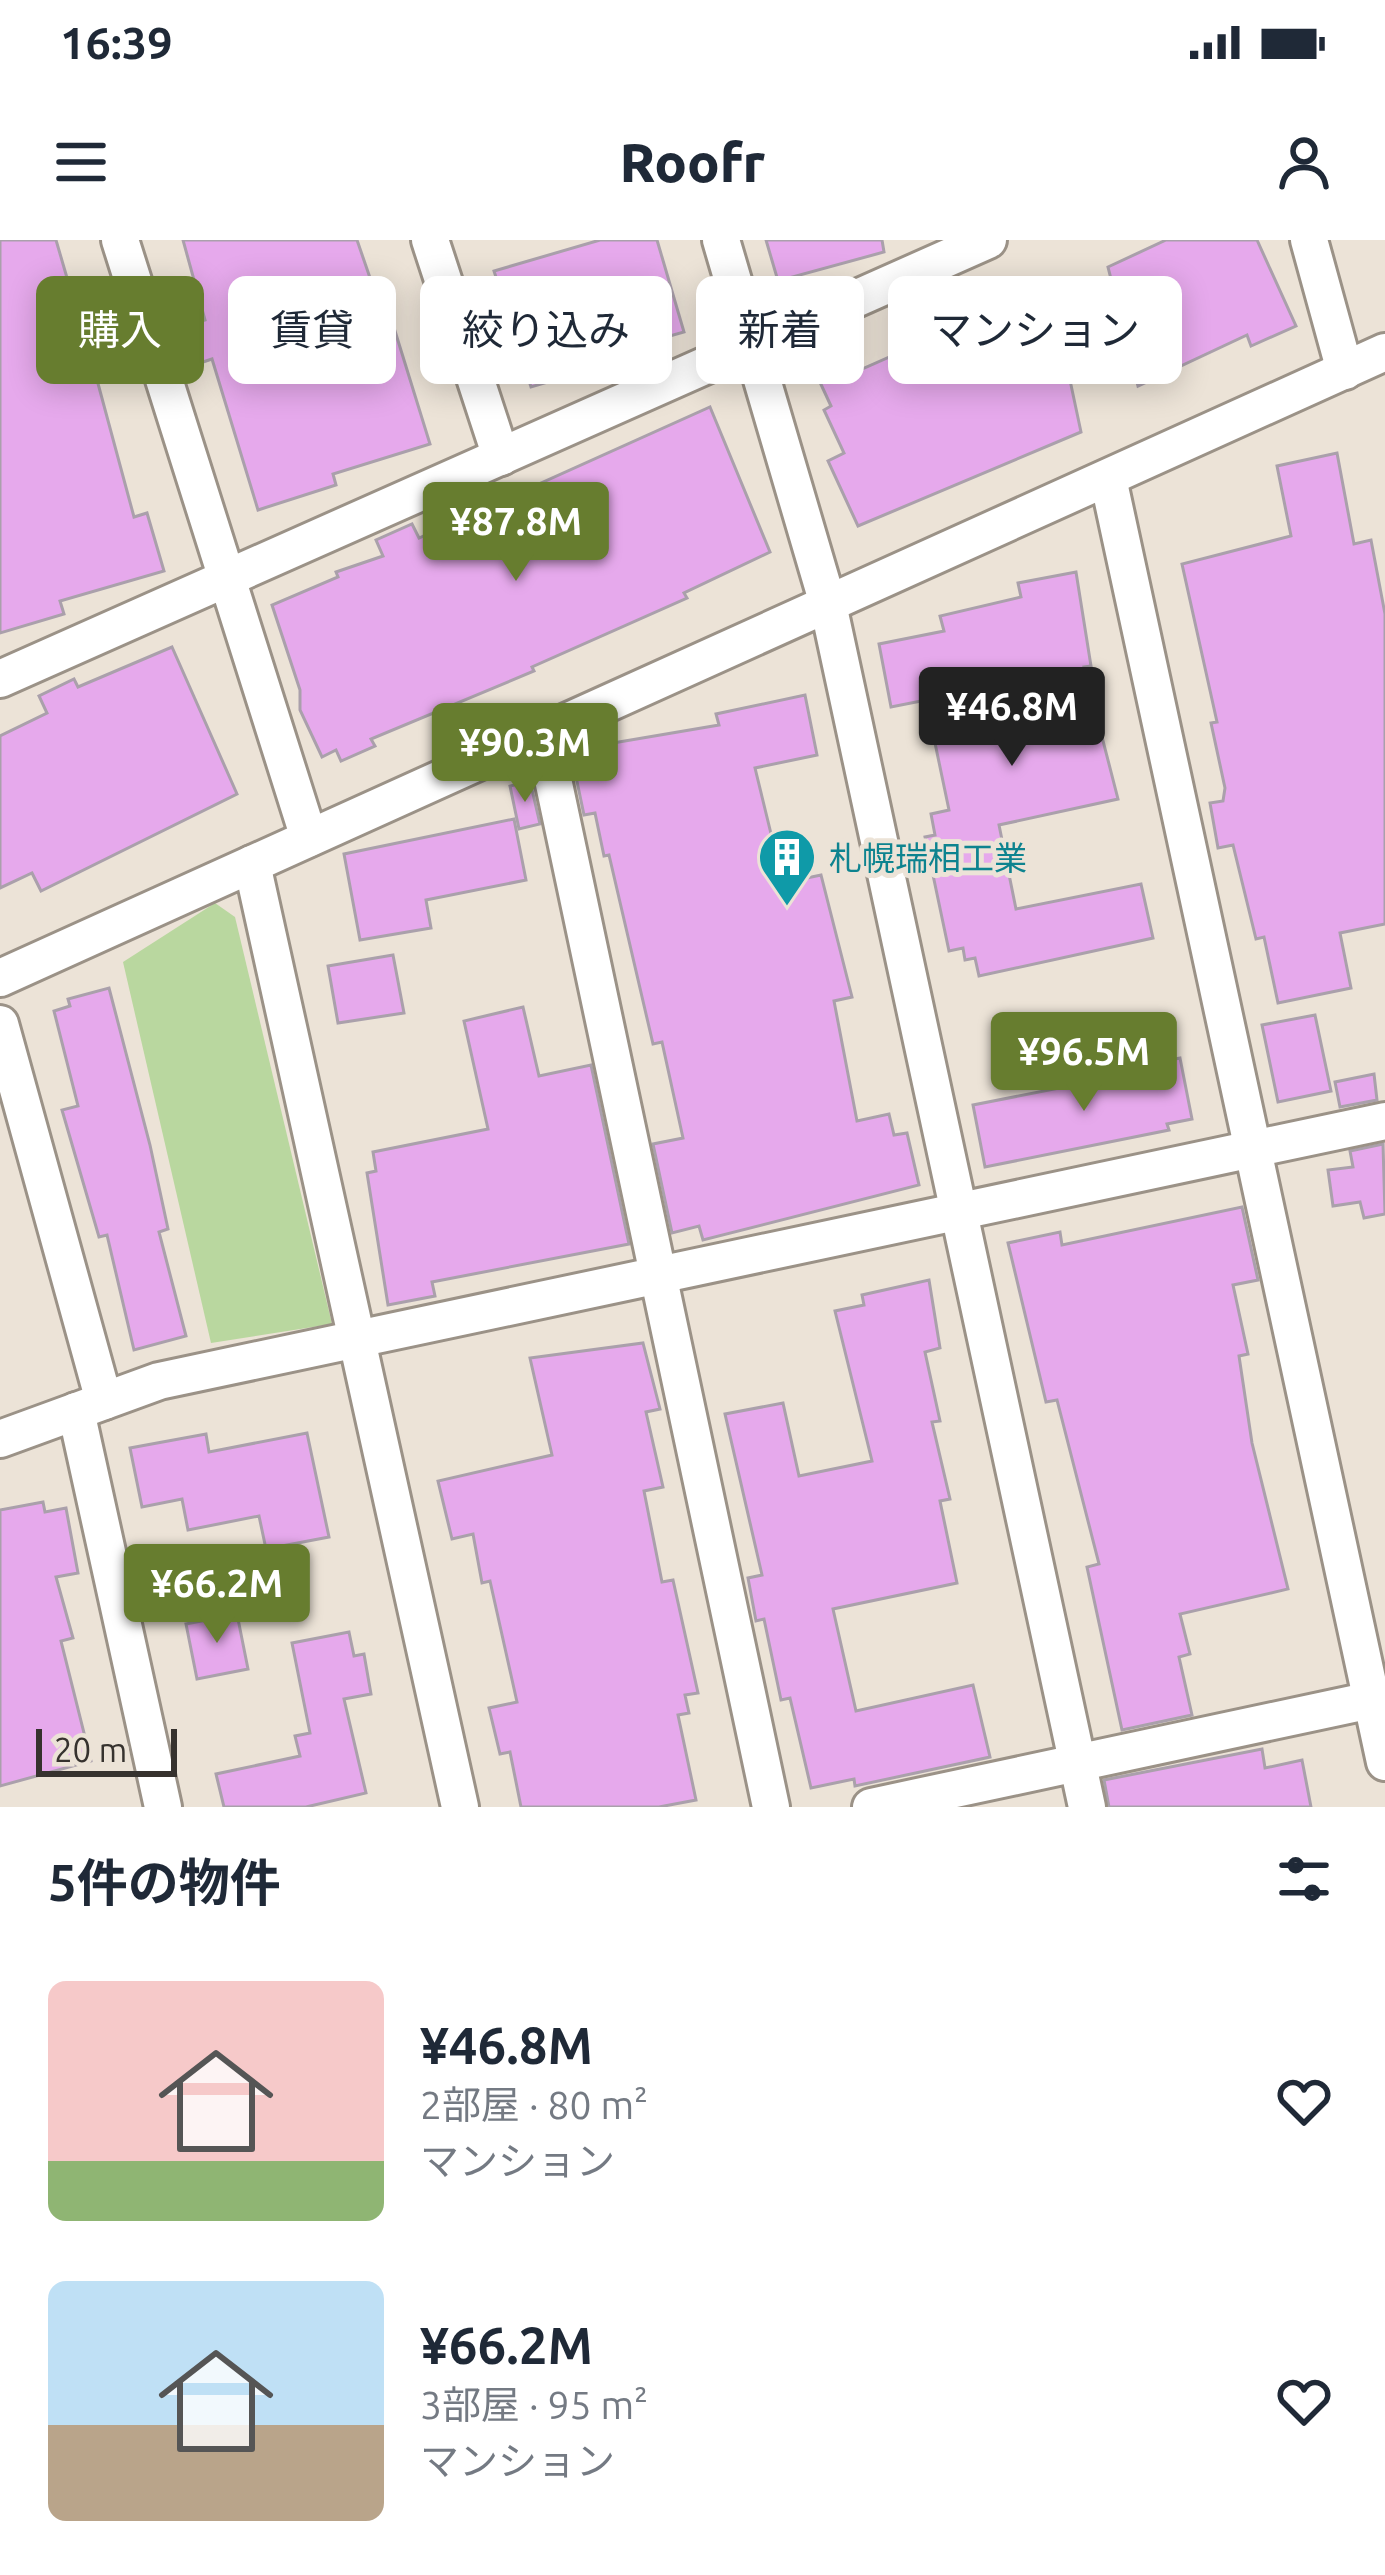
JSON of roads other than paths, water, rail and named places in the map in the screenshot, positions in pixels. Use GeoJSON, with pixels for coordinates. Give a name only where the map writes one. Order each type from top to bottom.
{"type":"FeatureCollection","features":[{"type":"Feature","properties":{"kind":"street"},"geometry":{"type":"LineString","coordinates":[[120,240],[309,838]]}},
{"type":"Feature","properties":{"kind":"street"},"geometry":{"type":"LineString","coordinates":[[430,240],[501,458]]}},
{"type":"Feature","properties":{"kind":"street"},"geometry":{"type":"LineString","coordinates":[[721,240],[732,276]]}},
{"type":"Feature","properties":{"kind":"street"},"geometry":{"type":"LineString","coordinates":[[864,295],[988,240]]}},
{"type":"Feature","properties":{"kind":"street"},"geometry":{"type":"LineString","coordinates":[[1309,240],[1345,370]]}},
{"type":"Feature","properties":{"kind":"street"},"geometry":{"type":"LineString","coordinates":[[0,978],[1385,352]]}},
{"type":"Feature","properties":{"kind":"street"},"geometry":{"type":"LineString","coordinates":[[0,679],[696,370]]}},
{"type":"Feature","properties":{"kind":"street"},"geometry":{"type":"LineString","coordinates":[[765,384],[828,604],[1087,1807]]}},
{"type":"Feature","properties":{"kind":"street"},"geometry":{"type":"LineString","coordinates":[[1108,478],[1379,1698],[1385,1762]]}},
{"type":"Feature","properties":{"kind":"street"},"geometry":{"type":"LineString","coordinates":[[543,732],[771,1807]]}},
{"type":"Feature","properties":{"kind":"street"},"geometry":{"type":"LineString","coordinates":[[252,864],[361,1339],[460,1807]]}},
{"type":"Feature","properties":{"kind":"street"},"geometry":{"type":"LineString","coordinates":[[0,1024],[90,1406],[160,1806]]}},
{"type":"Feature","properties":{"kind":"street"},"geometry":{"type":"LineString","coordinates":[[0,1438],[159,1381],[1385,1121]]}},
{"type":"Feature","properties":{"kind":"street"},"geometry":{"type":"LineString","coordinates":[[871,1807],[1379,1698]]}},
{"type":"Feature","properties":{"kind":"place","name":"札幌瑞相工業"},"geometry":{"type":"Point","coordinates":[787,908]}}]}
